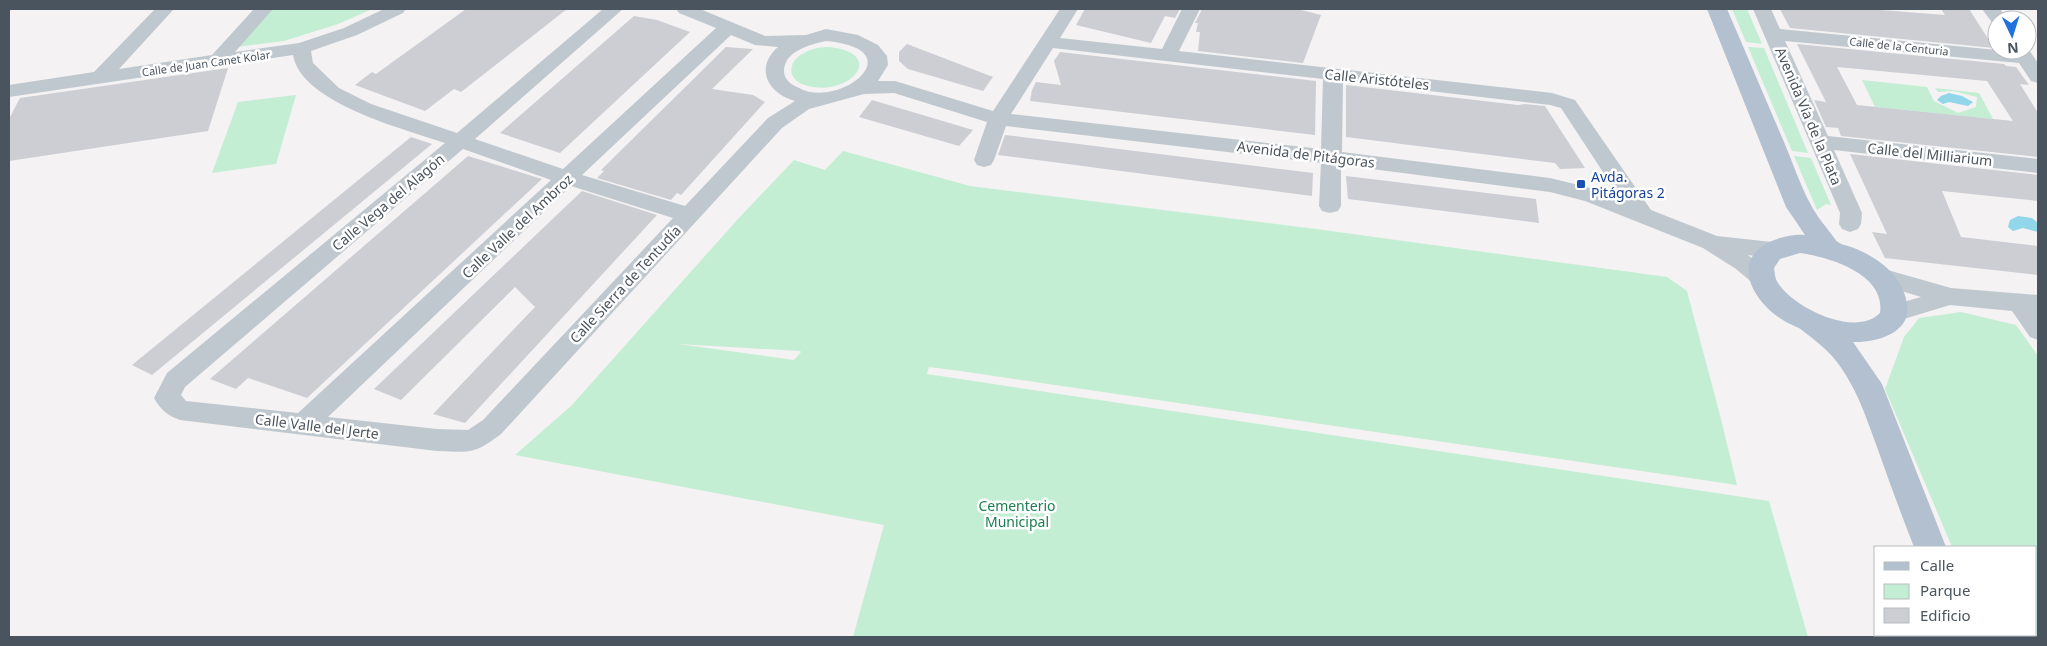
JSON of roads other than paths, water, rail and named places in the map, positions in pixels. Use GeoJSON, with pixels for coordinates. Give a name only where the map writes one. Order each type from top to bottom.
{"type":"FeatureCollection","features":[{"type":"Feature","properties":{"kind":"main road"},"geometry":{"type":"LineString","coordinates":[[1717,9],[1798,207],[1827,248]]}},
{"type":"Feature","properties":{"kind":"main road"},"geometry":{"type":"LineString","coordinates":[[1781,247],[1798,207]]}},
{"type":"Feature","properties":{"kind":"main road"},"geometry":{"type":"LineString","coordinates":[[1812,323],[1849,332],[1870,331],[1881,328],[1894,313],[1892,295],[1878,275],[1852,257],[1814,245],[1781,247],[1765,257],[1761,265],[1763,279],[1771,294],[1789,310],[1812,323],[1840,347],[1868,384],[1930,546]]}},
{"type":"Feature","properties":{"kind":"main road"},"geometry":{"type":"LineString","coordinates":[[1868,384],[1867,352],[1870,331]]}},
{"type":"Feature","properties":{"kind":"street"},"geometry":{"type":"LineString","coordinates":[[100,78],[164,9]]}},
{"type":"Feature","properties":{"kind":"street"},"geometry":{"type":"LineString","coordinates":[[216,62],[264,9]]}},
{"type":"Feature","properties":{"kind":"street","name":"Calle de Juan Canet Kolar"},"geometry":{"type":"LineString","coordinates":[[9,91],[301,48],[321,43],[371,24],[397,9]]}},
{"type":"Feature","properties":{"kind":"street","name":"Calle Vega del Alagón"},"geometry":{"type":"LineString","coordinates":[[167,398],[176,380],[614,9]]}},
{"type":"Feature","properties":{"kind":"street"},"geometry":{"type":"LineString","coordinates":[[685,9],[762,41],[787,42],[806,38],[826,35],[843,35],[859,40],[871,47],[877,56],[878,67],[875,74],[860,88],[829,98],[802,96],[781,86],[774,77],[774,64],[779,54],[791,45],[806,38]]}},
{"type":"Feature","properties":{"kind":"street"},"geometry":{"type":"LineString","coordinates":[[984,160],[998,119],[1070,9]]}},
{"type":"Feature","properties":{"kind":"street"},"geometry":{"type":"LineString","coordinates":[[1168,55],[1191,9]]}},
{"type":"Feature","properties":{"kind":"street","name":"Avenida Vía de la Plata"},"geometry":{"type":"LineString","coordinates":[[1762,9],[1851,212],[1850,224]]}},
{"type":"Feature","properties":{"kind":"street","name":"Calle Valle del Ambroz"},"geometry":{"type":"LineString","coordinates":[[304,424],[729,26]]}},
{"type":"Feature","properties":{"kind":"street","name":"Calle de la Centuria"},"geometry":{"type":"LineString","coordinates":[[1774,34],[1987,51]]}},
{"type":"Feature","properties":{"kind":"street"},"geometry":{"type":"LineString","coordinates":[[762,41],[774,64]]}},
{"type":"Feature","properties":{"kind":"street","name":"Calle Aristóteles"},"geometry":{"type":"LineString","coordinates":[[1049,42],[1549,98],[1568,104],[1644,217]]}},
{"type":"Feature","properties":{"kind":"street"},"geometry":{"type":"LineString","coordinates":[[301,48],[304,65],[332,92],[364,108],[567,178],[688,215]]}},
{"type":"Feature","properties":{"kind":"street"},"geometry":{"type":"LineString","coordinates":[[2026,60],[2038,77]]}},
{"type":"Feature","properties":{"kind":"street"},"geometry":{"type":"LineString","coordinates":[[878,67],[895,87]]}},
{"type":"Feature","properties":{"kind":"street"},"geometry":{"type":"LineString","coordinates":[[1330,206],[1333,75]]}},
{"type":"Feature","properties":{"kind":"street"},"geometry":{"type":"LineString","coordinates":[[775,123],[779,111],[781,86]]}},
{"type":"Feature","properties":{"kind":"street","name":"Avenida de Pitágoras"},"geometry":{"type":"LineString","coordinates":[[860,88],[895,87],[998,119],[1331,157],[1550,185],[1591,195],[1711,242]]}},
{"type":"Feature","properties":{"kind":"street","name":"Calle Sierra de Tentudía"},"geometry":{"type":"LineString","coordinates":[[472,441],[492,427],[775,123],[802,104],[829,98]]}},
{"type":"Feature","properties":{"kind":"street","name":"Calle del Milliarium"},"geometry":{"type":"LineString","coordinates":[[1821,142],[2038,166]]}},
{"type":"Feature","properties":{"kind":"street"},"geometry":{"type":"LineString","coordinates":[[1711,242],[1781,247]]}},
{"type":"Feature","properties":{"kind":"street"},"geometry":{"type":"LineString","coordinates":[[1711,242],[1744,263],[1763,279]]}},
{"type":"Feature","properties":{"kind":"street"},"geometry":{"type":"LineString","coordinates":[[1878,275],[1952,297],[2029,303],[2038,331]]}},
{"type":"Feature","properties":{"kind":"street"},"geometry":{"type":"LineString","coordinates":[[1894,313],[1952,297]]}},
{"type":"Feature","properties":{"kind":"street","name":"Calle Valle del Jerte"},"geometry":{"type":"LineString","coordinates":[[167,398],[180,410],[437,440],[472,441]]}},
{"type":"Feature","properties":{"kind":"water"},"geometry":{"type":"Polygon","coordinates":[[[1949,93],[1962,96],[1973,102],[1968,106],[1949,102],[1943,104],[1937,100],[1949,93]]]}},
{"type":"Feature","properties":{"kind":"water"},"geometry":{"type":"Polygon","coordinates":[[[2018,216],[2032,218],[2038,223],[2038,232],[2023,228],[2013,231],[2008,227],[2010,220],[2018,216]]]}},
{"type":"Feature","properties":{"kind":"place","name":"Avda. Pitágoras 2"},"geometry":{"type":"Point","coordinates":[1581,184]}},
{"type":"Feature","properties":{"kind":"park label","name":"Cementerio Municipal"},"geometry":{"type":"Point","coordinates":[1017,514]}}]}
